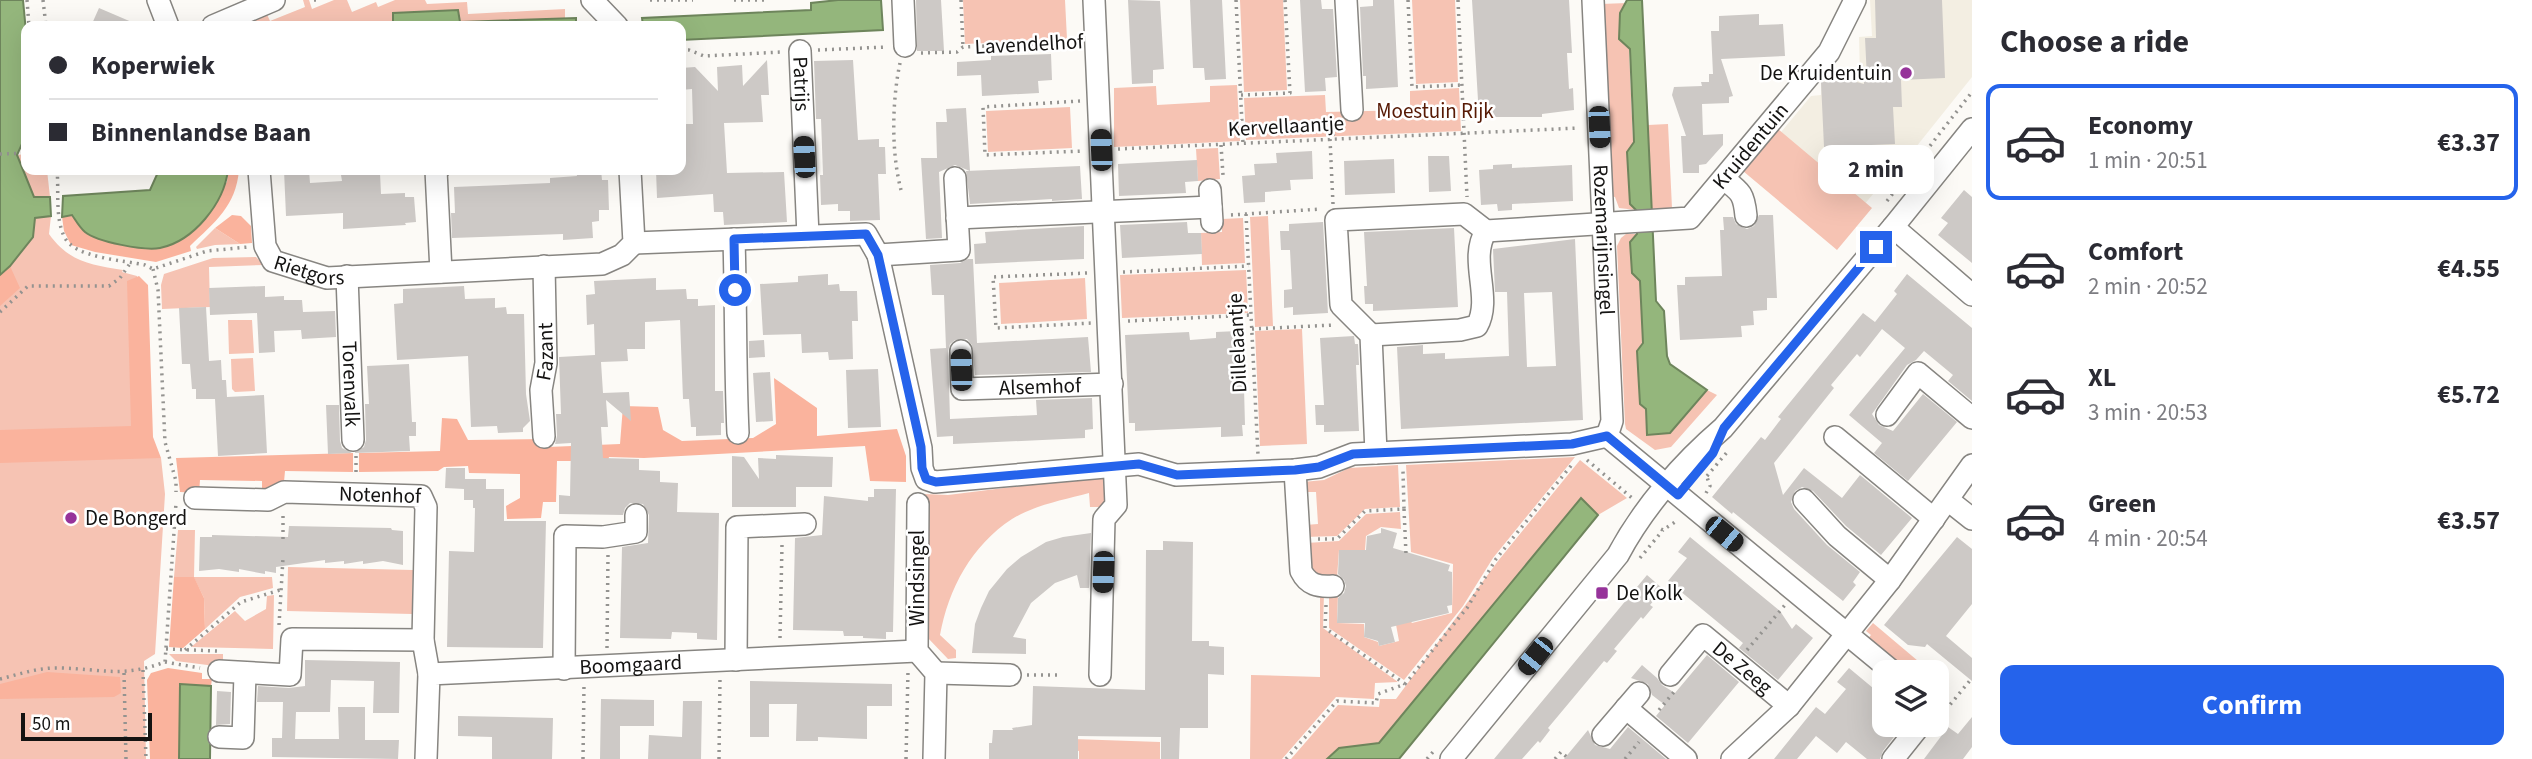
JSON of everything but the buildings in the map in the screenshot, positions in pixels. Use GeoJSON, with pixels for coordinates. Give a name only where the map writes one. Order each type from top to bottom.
{"type":"FeatureCollection","features":[{"type":"Feature","properties":{"kind":"street"},"geometry":{"type":"LineString","coordinates":[[158,0],[166,21]]}},
{"type":"Feature","properties":{"kind":"street"},"geometry":{"type":"LineString","coordinates":[[226,21],[274,0]]}},
{"type":"Feature","properties":{"kind":"street"},"geometry":{"type":"LineString","coordinates":[[592,0],[612,21]]}},
{"type":"Feature","properties":{"kind":"street"},"geometry":{"type":"LineString","coordinates":[[903,0],[904,50]]}},
{"type":"Feature","properties":{"kind":"street","name":"Lavendelhof"},"geometry":{"type":"LineString","coordinates":[[1094,0],[1102,184]]}},
{"type":"Feature","properties":{"kind":"street"},"geometry":{"type":"LineString","coordinates":[[1346,0],[1352,110]]}},
{"type":"Feature","properties":{"kind":"street","name":"Rozemarijnsingel"},"geometry":{"type":"LineString","coordinates":[[1593,0],[1612,421],[1607,436]]}},
{"type":"Feature","properties":{"kind":"street","name":"Kruidentuin"},"geometry":{"type":"LineString","coordinates":[[1486,231],[1661,222],[1690,218],[1829,52],[1855,0]]}},
{"type":"Feature","properties":{"kind":"street","name":"Patrijs"},"geometry":{"type":"LineString","coordinates":[[800,51],[808,236]]}},
{"type":"Feature","properties":{"kind":"street"},"geometry":{"type":"LineString","coordinates":[[1618,555],[1639,542],[1655,524],[1699,448],[1724,428],[1972,129]]}},
{"type":"Feature","properties":{"kind":"street","name":"Rietgors"},"geometry":{"type":"LineString","coordinates":[[259,175],[265,246],[273,261],[327,278],[602,264],[622,255],[634,243]]}},
{"type":"Feature","properties":{"kind":"street"},"geometry":{"type":"LineString","coordinates":[[436,175],[441,272]]}},
{"type":"Feature","properties":{"kind":"street"},"geometry":{"type":"LineString","coordinates":[[630,175],[634,243],[866,234],[878,255],[926,479],[936,482],[1145,464],[1177,475],[1295,470],[1319,467],[1348,455],[1572,444],[1607,436],[1878,660]]}},
{"type":"Feature","properties":{"kind":"street"},"geometry":{"type":"LineString","coordinates":[[878,255],[959,250],[955,178]]}},
{"type":"Feature","properties":{"kind":"street"},"geometry":{"type":"LineString","coordinates":[[1724,179],[1740,191],[1746,216]]}},
{"type":"Feature","properties":{"kind":"street","name":"Alsemhof"},"geometry":{"type":"LineString","coordinates":[[1100,675],[1104,519],[1116,505],[1102,184]]}},
{"type":"Feature","properties":{"kind":"street"},"geometry":{"type":"LineString","coordinates":[[957,218],[1214,209]]}},
{"type":"Feature","properties":{"kind":"street"},"geometry":{"type":"LineString","coordinates":[[1371,335],[1460,330],[1478,326],[1482,302],[1479,244],[1486,231],[1468,216],[1458,214],[1336,220],[1341,305],[1371,335],[1376,453]]}},
{"type":"Feature","properties":{"kind":"street"},"geometry":{"type":"LineString","coordinates":[[1893,227],[1972,295]]}},
{"type":"Feature","properties":{"kind":"street"},"geometry":{"type":"LineString","coordinates":[[734,239],[738,433]]}},
{"type":"Feature","properties":{"kind":"street","name":"Fazant"},"geometry":{"type":"LineString","coordinates":[[544,266],[546,363],[541,390],[544,437]]}},
{"type":"Feature","properties":{"kind":"street","name":"Torenvalk"},"geometry":{"type":"LineString","coordinates":[[347,276],[354,440]]}},
{"type":"Feature","properties":{"kind":"street","name":"Alsemhof"},"geometry":{"type":"LineString","coordinates":[[961,351],[962,389],[1112,384]]}},
{"type":"Feature","properties":{"kind":"street"},"geometry":{"type":"LineString","coordinates":[[1886,415],[1918,373],[1972,418]]}},
{"type":"Feature","properties":{"kind":"street"},"geometry":{"type":"LineString","coordinates":[[1456,757],[1618,555],[1630,531],[1700,469],[1713,453],[1724,428]]}},
{"type":"Feature","properties":{"kind":"street"},"geometry":{"type":"LineString","coordinates":[[1835,437],[1934,519]]}},
{"type":"Feature","properties":{"kind":"street","name":"De Zeeg"},"geometry":{"type":"LineString","coordinates":[[1732,759],[1789,706],[1890,580],[1972,465]]}},
{"type":"Feature","properties":{"kind":"street"},"geometry":{"type":"LineString","coordinates":[[1295,470],[1300,568],[1304,577],[1315,585],[1330,586]]}},
{"type":"Feature","properties":{"kind":"street","name":"Notenhof"},"geometry":{"type":"LineString","coordinates":[[195,498],[268,500],[284,492],[421,496],[426,507],[423,640],[429,674]]}},
{"type":"Feature","properties":{"kind":"street"},"geometry":{"type":"LineString","coordinates":[[1804,500],[1837,536],[1890,580]]}},
{"type":"Feature","properties":{"kind":"street"},"geometry":{"type":"LineString","coordinates":[[1948,500],[1972,519]]}},
{"type":"Feature","properties":{"kind":"street","name":"Windsingel"},"geometry":{"type":"LineString","coordinates":[[918,504],[917,652],[936,673]]}},
{"type":"Feature","properties":{"kind":"street"},"geometry":{"type":"LineString","coordinates":[[574,669],[565,536],[603,537],[636,532],[636,515]]}},
{"type":"Feature","properties":{"kind":"street"},"geometry":{"type":"LineString","coordinates":[[729,660],[737,527],[804,524]]}},
{"type":"Feature","properties":{"kind":"street"},"geometry":{"type":"LineString","coordinates":[[219,671],[290,675],[286,633],[423,640]]}},
{"type":"Feature","properties":{"kind":"street","name":"De Zeeg"},"geometry":{"type":"LineString","coordinates":[[1670,675],[1703,635],[1789,706]]}},
{"type":"Feature","properties":{"kind":"street","name":"Boomgaard"},"geometry":{"type":"LineString","coordinates":[[429,674],[917,652]]}},
{"type":"Feature","properties":{"kind":"street"},"geometry":{"type":"LineString","coordinates":[[934,759],[936,673],[1010,674]]}},
{"type":"Feature","properties":{"kind":"street"},"geometry":{"type":"LineString","coordinates":[[219,737],[243,738],[245,674]]}},
{"type":"Feature","properties":{"kind":"street"},"geometry":{"type":"LineString","coordinates":[[426,759],[429,674]]}},
{"type":"Feature","properties":{"kind":"street"},"geometry":{"type":"LineString","coordinates":[[1603,735],[1632,700],[1646,725],[1686,759]]}},
{"type":"Feature","properties":{"kind":"street"},"geometry":{"type":"LineString","coordinates":[[1893,759],[1910,737]]}},
{"type":"Feature","properties":{"kind":"path"},"geometry":{"type":"LineString","coordinates":[[27,0],[29,21]]}},
{"type":"Feature","properties":{"kind":"path"},"geometry":{"type":"LineString","coordinates":[[43,0],[45,21]]}},
{"type":"Feature","properties":{"kind":"path"},"geometry":{"type":"LineString","coordinates":[[650,0],[693,0]]}},
{"type":"Feature","properties":{"kind":"path"},"geometry":{"type":"LineString","coordinates":[[734,0],[764,0]]}},
{"type":"Feature","properties":{"kind":"path","name":"Lavendelhof"},"geometry":{"type":"LineString","coordinates":[[961,0],[963,47]]}},
{"type":"Feature","properties":{"kind":"path"},"geometry":{"type":"LineString","coordinates":[[1237,0],[1243,144]]}},
{"type":"Feature","properties":{"kind":"path"},"geometry":{"type":"LineString","coordinates":[[1241,95],[1290,93],[1286,0]]}},
{"type":"Feature","properties":{"kind":"path"},"geometry":{"type":"LineString","coordinates":[[1408,0],[1412,87],[1461,85]]}},
{"type":"Feature","properties":{"kind":"path"},"geometry":{"type":"LineString","coordinates":[[1458,0],[1468,216]]}},
{"type":"Feature","properties":{"kind":"path","name":"Lavendelhof"},"geometry":{"type":"LineString","coordinates":[[800,51],[957,52],[963,47],[1095,41]]}},
{"type":"Feature","properties":{"kind":"path","name":"Patrijs"},"geometry":{"type":"LineString","coordinates":[[686,50],[704,56],[800,51]]}},
{"type":"Feature","properties":{"kind":"path"},"geometry":{"type":"LineString","coordinates":[[901,190],[897,174],[894,93],[904,50]]}},
{"type":"Feature","properties":{"kind":"path"},"geometry":{"type":"LineString","coordinates":[[1098,100],[983,107],[985,155],[1101,150]]}},
{"type":"Feature","properties":{"kind":"path","name":"Kervellaantje"},"geometry":{"type":"LineString","coordinates":[[1101,150],[1599,127]]}},
{"type":"Feature","properties":{"kind":"path"},"geometry":{"type":"LineString","coordinates":[[1214,209],[1246,214],[1333,209],[1330,139]]}},
{"type":"Feature","properties":{"kind":"path"},"geometry":{"type":"LineString","coordinates":[[0,154],[21,153]]}},
{"type":"Feature","properties":{"kind":"path"},"geometry":{"type":"LineString","coordinates":[[57,175],[60,219],[64,236],[72,247],[85,253],[153,269],[207,251],[265,246]]}},
{"type":"Feature","properties":{"kind":"path","name":"Dillelaantje"},"geometry":{"type":"LineString","coordinates":[[1246,214],[1258,471]]}},
{"type":"Feature","properties":{"kind":"path"},"geometry":{"type":"LineString","coordinates":[[0,312],[28,286],[109,286],[120,278],[131,262]]}},
{"type":"Feature","properties":{"kind":"path"},"geometry":{"type":"LineString","coordinates":[[153,269],[158,290],[165,442],[176,481],[165,662]]}},
{"type":"Feature","properties":{"kind":"path"},"geometry":{"type":"LineString","coordinates":[[1252,329],[1339,325],[1349,313]]}},
{"type":"Feature","properties":{"kind":"path","name":"Torenvalk"},"geometry":{"type":"LineString","coordinates":[[354,440],[356,493]]}},
{"type":"Feature","properties":{"kind":"path"},"geometry":{"type":"LineString","coordinates":[[1402,452],[1406,554]]}},
{"type":"Feature","properties":{"kind":"path"},"geometry":{"type":"LineString","coordinates":[[1286,759],[1337,701],[1376,703],[1378,694],[1405,684],[1467,608],[1496,559],[1580,454],[1636,501]]}},
{"type":"Feature","properties":{"kind":"path"},"geometry":{"type":"LineString","coordinates":[[1655,524],[1663,530],[1677,520],[1707,520],[1703,505],[1710,486],[1700,469]]}},
{"type":"Feature","properties":{"kind":"path"},"geometry":{"type":"LineString","coordinates":[[1298,540],[1337,539],[1365,511],[1404,509]]}},
{"type":"Feature","properties":{"kind":"path"},"geometry":{"type":"LineString","coordinates":[[779,657],[782,525]]}},
{"type":"Feature","properties":{"kind":"path"},"geometry":{"type":"LineString","coordinates":[[603,537],[608,543],[607,667]]}},
{"type":"Feature","properties":{"kind":"path"},"geometry":{"type":"LineString","coordinates":[[283,558],[280,590],[286,633]]}},
{"type":"Feature","properties":{"kind":"path"},"geometry":{"type":"LineString","coordinates":[[1330,586],[1325,628],[1405,684]]}},
{"type":"Feature","properties":{"kind":"path"},"geometry":{"type":"LineString","coordinates":[[185,650],[241,602],[280,590]]}},
{"type":"Feature","properties":{"kind":"path"},"geometry":{"type":"LineString","coordinates":[[1737,663],[1795,592]]}},
{"type":"Feature","properties":{"kind":"path","name":"Windsingel"},"geometry":{"type":"LineString","coordinates":[[906,759],[908,659],[917,652]]}},
{"type":"Feature","properties":{"kind":"path"},"geometry":{"type":"LineString","coordinates":[[719,759],[729,660]]}},
{"type":"Feature","properties":{"kind":"path"},"geometry":{"type":"LineString","coordinates":[[0,680],[58,668],[124,673],[165,662],[219,671]]}},
{"type":"Feature","properties":{"kind":"path"},"geometry":{"type":"LineString","coordinates":[[574,669],[583,759]]}},
{"type":"Feature","properties":{"kind":"path"},"geometry":{"type":"LineString","coordinates":[[143,670],[146,759]]}},
{"type":"Feature","properties":{"kind":"path"},"geometry":{"type":"LineString","coordinates":[[124,673],[126,759]]}},
{"type":"Feature","properties":{"kind":"path"},"geometry":{"type":"LineString","coordinates":[[1010,674],[1059,675]]}},
{"type":"Feature","properties":{"kind":"path"},"geometry":{"type":"LineString","coordinates":[[1646,725],[1676,690],[1670,675]]}},
{"type":"Feature","properties":{"kind":"path"},"geometry":{"type":"LineString","coordinates":[[1949,706],[1972,678]]}},
{"type":"Feature","properties":{"kind":"path"},"geometry":{"type":"LineString","coordinates":[[1555,759],[1560,752],[1569,759]]}},
{"type":"Feature","properties":{"kind":"shaded area"},"geometry":{"type":"Polygon","coordinates":[[[0,0],[23,0],[25,21],[21,21],[21,146],[17,155],[21,175],[25,175],[34,197],[50,197],[51,216],[35,218],[33,237],[0,275],[0,0]]]}},
{"type":"Feature","properties":{"kind":"shaded area"},"geometry":{"type":"Polygon","coordinates":[[[881,0],[883,30],[686,40],[686,21],[642,21],[642,18],[811,10],[811,3],[881,0]]]}},
{"type":"Feature","properties":{"kind":"shaded area"},"geometry":{"type":"Polygon","coordinates":[[[1627,0],[1642,0],[1656,301],[1664,311],[1667,356],[1670,364],[1707,390],[1670,433],[1647,435],[1646,409],[1640,404],[1637,351],[1643,343],[1640,281],[1632,273],[1630,242],[1637,234],[1636,210],[1630,204],[1627,152],[1634,142],[1630,49],[1619,39],[1620,13],[1627,0]]]}},
{"type":"Feature","properties":{"kind":"shaded area"},"geometry":{"type":"Polygon","coordinates":[[[1870,0],[1972,0],[1972,77],[1888,182],[1885,180],[1835,239],[1747,173],[1811,96],[1821,95],[1821,81],[1860,78],[1859,37],[1872,36],[1870,0]]]}},
{"type":"Feature","properties":{"kind":"shaded area"},"geometry":{"type":"Polygon","coordinates":[[[458,10],[460,21],[393,21],[393,13],[458,10]]]}},
{"type":"Feature","properties":{"kind":"shaded area"},"geometry":{"type":"Polygon","coordinates":[[[576,18],[576,21],[489,21],[576,18]]]}},
{"type":"Feature","properties":{"kind":"shaded area"},"geometry":{"type":"Polygon","coordinates":[[[157,175],[227,175],[220,195],[205,219],[184,238],[160,248],[133,247],[91,236],[72,215],[62,217],[63,196],[150,190],[157,175]]]}},
{"type":"Feature","properties":{"kind":"shaded area"},"geometry":{"type":"Polygon","coordinates":[[[228,175],[238,175],[229,204],[190,246],[191,251],[156,262],[95,252],[71,245],[64,231],[62,217],[72,215],[80,225],[100,238],[134,247],[160,248],[227,182],[228,175]]]}},
{"type":"Feature","properties":{"kind":"shaded area"},"geometry":{"type":"Polygon","coordinates":[[[232,215],[241,216],[251,226],[252,243],[240,244],[215,228],[232,215]]]}},
{"type":"Feature","properties":{"kind":"shaded area"},"geometry":{"type":"Polygon","coordinates":[[[10,266],[20,288],[0,306],[0,275],[10,266]]]}},
{"type":"Feature","properties":{"kind":"shaded area"},"geometry":{"type":"Polygon","coordinates":[[[139,276],[148,285],[153,437],[161,458],[0,463],[0,430],[131,426],[127,281],[139,276]]]}},
{"type":"Feature","properties":{"kind":"shaded area"},"geometry":{"type":"Polygon","coordinates":[[[774,378],[817,408],[817,436],[897,429],[906,456],[906,482],[870,481],[865,446],[644,458],[609,457],[608,461],[557,461],[556,502],[543,502],[541,518],[507,519],[506,506],[520,498],[520,474],[469,473],[468,466],[444,467],[438,471],[359,472],[359,453],[440,451],[442,418],[457,419],[468,440],[547,439],[548,447],[620,444],[623,406],[658,407],[663,430],[682,441],[753,438],[776,424],[774,378]]]}},
{"type":"Feature","properties":{"kind":"shaded area"},"geometry":{"type":"Polygon","coordinates":[[[353,453],[353,472],[285,471],[284,482],[262,493],[262,481],[200,480],[199,493],[180,492],[176,458],[353,453]]]}},
{"type":"Feature","properties":{"kind":"shaded area"},"geometry":{"type":"Polygon","coordinates":[[[1581,498],[1598,515],[1399,759],[1327,759],[1339,748],[1379,743],[1581,498]]]}},
{"type":"Feature","properties":{"kind":"shaded area"},"geometry":{"type":"Polygon","coordinates":[[[174,577],[194,577],[204,598],[205,629],[183,648],[169,647],[174,577]]]}},
{"type":"Feature","properties":{"kind":"shaded area"},"geometry":{"type":"Polygon","coordinates":[[[168,668],[202,673],[202,679],[212,679],[211,686],[180,684],[179,759],[150,759],[147,680],[151,673],[168,668]]]}},
{"type":"Feature","properties":{"kind":"shaded area"},"geometry":{"type":"Polygon","coordinates":[[[47,672],[120,677],[121,693],[114,697],[0,699],[0,684],[47,672]]]}},
{"type":"Feature","properties":{"kind":"shaded area"},"geometry":{"type":"Polygon","coordinates":[[[180,684],[211,686],[210,759],[179,759],[180,684]]]}},
{"type":"Feature","properties":{"kind":"green space"},"geometry":{"type":"Polygon","coordinates":[[[303,0],[309,0],[312,9],[334,0],[347,0],[352,12],[376,2],[378,7],[395,0],[425,0],[427,4],[467,2],[468,14],[565,9],[565,19],[459,21],[458,10],[394,13],[393,21],[270,21],[305,7],[303,0]]]}},
{"type":"Feature","properties":{"kind":"green space"},"geometry":{"type":"Polygon","coordinates":[[[963,0],[1065,0],[1067,39],[965,44],[963,0]]]}},
{"type":"Feature","properties":{"kind":"green space"},"geometry":{"type":"Polygon","coordinates":[[[1240,0],[1283,0],[1287,90],[1244,92],[1240,0]]]}},
{"type":"Feature","properties":{"kind":"green space"},"geometry":{"type":"Polygon","coordinates":[[[1412,0],[1455,0],[1458,82],[1416,84],[1412,0]]]}},
{"type":"Feature","properties":{"kind":"green space"},"geometry":{"type":"Polygon","coordinates":[[[1627,3],[1636,210],[1619,208],[1615,197],[1610,196],[1601,4],[1627,3]]]}},
{"type":"Feature","properties":{"kind":"green space"},"geometry":{"type":"Polygon","coordinates":[[[265,10],[270,21],[239,21],[265,10]]]}},
{"type":"Feature","properties":{"kind":"green space"},"geometry":{"type":"Polygon","coordinates":[[[1237,85],[1240,141],[1114,147],[1114,88],[1156,86],[1157,105],[1210,102],[1210,86],[1237,85]]]}},
{"type":"Feature","properties":{"kind":"green space","name":"Moestuin Rijk"},"geometry":{"type":"Polygon","coordinates":[[[1459,88],[1461,131],[1246,140],[1244,98],[1325,95],[1326,112],[1410,110],[1410,91],[1459,88]]]}},
{"type":"Feature","properties":{"kind":"green space"},"geometry":{"type":"Polygon","coordinates":[[[1070,107],[1072,148],[988,152],[986,111],[1070,107]]]}},
{"type":"Feature","properties":{"kind":"green space"},"geometry":{"type":"Polygon","coordinates":[[[1668,124],[1672,208],[1652,209],[1648,125],[1668,124]]]}},
{"type":"Feature","properties":{"kind":"green space"},"geometry":{"type":"Polygon","coordinates":[[[1778,129],[1872,208],[1837,250],[1743,171],[1778,129]]]}},
{"type":"Feature","properties":{"kind":"green space"},"geometry":{"type":"Polygon","coordinates":[[[1218,148],[1220,179],[1198,181],[1196,149],[1218,148]]]}},
{"type":"Feature","properties":{"kind":"green space"},"geometry":{"type":"Polygon","coordinates":[[[25,175],[48,175],[50,197],[34,197],[25,175]]]}},
{"type":"Feature","properties":{"kind":"green space","name":"De Bongerd"},"geometry":{"type":"Polygon","coordinates":[[[0,197],[34,225],[35,218],[51,216],[49,234],[64,251],[82,261],[123,270],[122,272],[137,276],[140,458],[161,458],[165,494],[155,654],[144,661],[146,759],[0,759],[0,197]]]}},
{"type":"Feature","properties":{"kind":"green space"},"geometry":{"type":"Polygon","coordinates":[[[1268,216],[1273,326],[1255,327],[1250,217],[1268,216]]]}},
{"type":"Feature","properties":{"kind":"green space"},"geometry":{"type":"Polygon","coordinates":[[[1243,218],[1245,263],[1202,265],[1201,233],[1222,232],[1222,219],[1243,218]]]}},
{"type":"Feature","properties":{"kind":"green space"},"geometry":{"type":"Polygon","coordinates":[[[215,228],[240,244],[197,249],[215,228]]]}},
{"type":"Feature","properties":{"kind":"green space"},"geometry":{"type":"Polygon","coordinates":[[[1626,234],[1637,234],[1632,273],[1640,281],[1643,343],[1637,351],[1640,404],[1646,409],[1647,435],[1688,410],[1707,390],[1717,395],[1671,447],[1655,450],[1626,429],[1625,424],[1617,246],[1626,234]]]}},
{"type":"Feature","properties":{"kind":"green space"},"geometry":{"type":"Polygon","coordinates":[[[256,257],[264,265],[209,267],[210,307],[162,309],[161,285],[164,274],[213,258],[256,257]]]}},
{"type":"Feature","properties":{"kind":"green space"},"geometry":{"type":"Polygon","coordinates":[[[1246,270],[1248,313],[1122,318],[1120,275],[1246,270]]]}},
{"type":"Feature","properties":{"kind":"green space"},"geometry":{"type":"Polygon","coordinates":[[[1085,278],[1087,319],[1001,324],[999,283],[1085,278]]]}},
{"type":"Feature","properties":{"kind":"green space"},"geometry":{"type":"Polygon","coordinates":[[[228,320],[252,320],[254,353],[229,354],[228,320]]]}},
{"type":"Feature","properties":{"kind":"green space"},"geometry":{"type":"Polygon","coordinates":[[[1302,329],[1307,444],[1260,446],[1255,331],[1302,329]]]}},
{"type":"Feature","properties":{"kind":"green space"},"geometry":{"type":"Polygon","coordinates":[[[253,358],[255,391],[235,392],[232,389],[231,359],[253,358]]]}},
{"type":"Feature","properties":{"kind":"green space"},"geometry":{"type":"Polygon","coordinates":[[[1575,457],[1493,558],[1463,606],[1404,680],[1329,628],[1329,593],[1338,594],[1337,623],[1364,624],[1364,637],[1378,642],[1379,646],[1399,641],[1395,619],[1408,618],[1412,623],[1452,613],[1453,564],[1411,552],[1406,465],[1575,457]]]}},
{"type":"Feature","properties":{"kind":"green space"},"geometry":{"type":"Polygon","coordinates":[[[1580,460],[1627,498],[1598,515],[1581,499],[1379,743],[1339,748],[1327,759],[1291,759],[1338,705],[1379,707],[1380,699],[1396,699],[1498,561],[1580,460]]]}},
{"type":"Feature","properties":{"kind":"green space"},"geometry":{"type":"Polygon","coordinates":[[[1398,465],[1400,507],[1365,509],[1337,536],[1305,537],[1305,525],[1318,524],[1316,492],[1304,492],[1303,482],[1324,480],[1349,468],[1398,465]]]}},
{"type":"Feature","properties":{"kind":"green space"},"geometry":{"type":"Polygon","coordinates":[[[1098,476],[1107,479],[1107,500],[1102,507],[1090,507],[1089,493],[1030,510],[998,530],[974,555],[956,585],[944,618],[940,635],[956,650],[956,658],[948,659],[927,637],[922,502],[924,494],[948,495],[1098,476]]]}},
{"type":"Feature","properties":{"kind":"green space"},"geometry":{"type":"Polygon","coordinates":[[[1400,512],[1401,529],[1381,527],[1366,536],[1365,550],[1339,550],[1337,578],[1313,577],[1306,543],[1339,541],[1366,514],[1400,512]]]}},
{"type":"Feature","properties":{"kind":"green space"},"geometry":{"type":"Polygon","coordinates":[[[178,530],[195,530],[194,577],[272,577],[273,588],[240,597],[205,629],[204,598],[194,578],[174,577],[178,530]]]}},
{"type":"Feature","properties":{"kind":"green space"},"geometry":{"type":"Polygon","coordinates":[[[288,567],[413,570],[412,614],[287,611],[288,567]]]}},
{"type":"Feature","properties":{"kind":"green space"},"geometry":{"type":"Polygon","coordinates":[[[1320,593],[1324,593],[1323,628],[1398,682],[1375,683],[1374,699],[1336,697],[1282,759],[1250,759],[1251,675],[1320,677],[1320,593]]]}},
{"type":"Feature","properties":{"kind":"green space"},"geometry":{"type":"Polygon","coordinates":[[[274,595],[273,649],[191,647],[235,611],[245,621],[266,609],[267,596],[274,595]]]}},
{"type":"Feature","properties":{"kind":"green space"},"geometry":{"type":"Polygon","coordinates":[[[1873,623],[1917,660],[1888,660],[1865,642],[1871,635],[1866,631],[1873,623]]]}},
{"type":"Feature","properties":{"kind":"green space"},"geometry":{"type":"Polygon","coordinates":[[[169,654],[223,654],[223,667],[176,661],[169,654]]]}},
{"type":"Feature","properties":{"kind":"green space"},"geometry":{"type":"Polygon","coordinates":[[[1073,739],[1160,742],[1160,759],[1079,759],[1079,751],[1072,750],[1073,739]]]}},
{"type":"Feature","properties":{"kind":"place","name":"De Kruidentuin"},"geometry":{"type":"Point","coordinates":[1906,73]}},
{"type":"Feature","properties":{"kind":"place","name":"De Bongerd"},"geometry":{"type":"Point","coordinates":[71,518]}},
{"type":"Feature","properties":{"kind":"place","name":"De Kolk"},"geometry":{"type":"Point","coordinates":[1602,593]}},
{"type":"Feature","properties":{"kind":"route"},"geometry":{"type":"LineString","coordinates":[[735,290],[734,239],[866,234],[878,255],[921,447],[922,468],[926,479],[936,482],[1139,464],[1177,475],[1295,470],[1319,467],[1353,454],[1572,444],[1607,436],[1678,495],[1713,453],[1724,428],[1876,247]]}}]}
